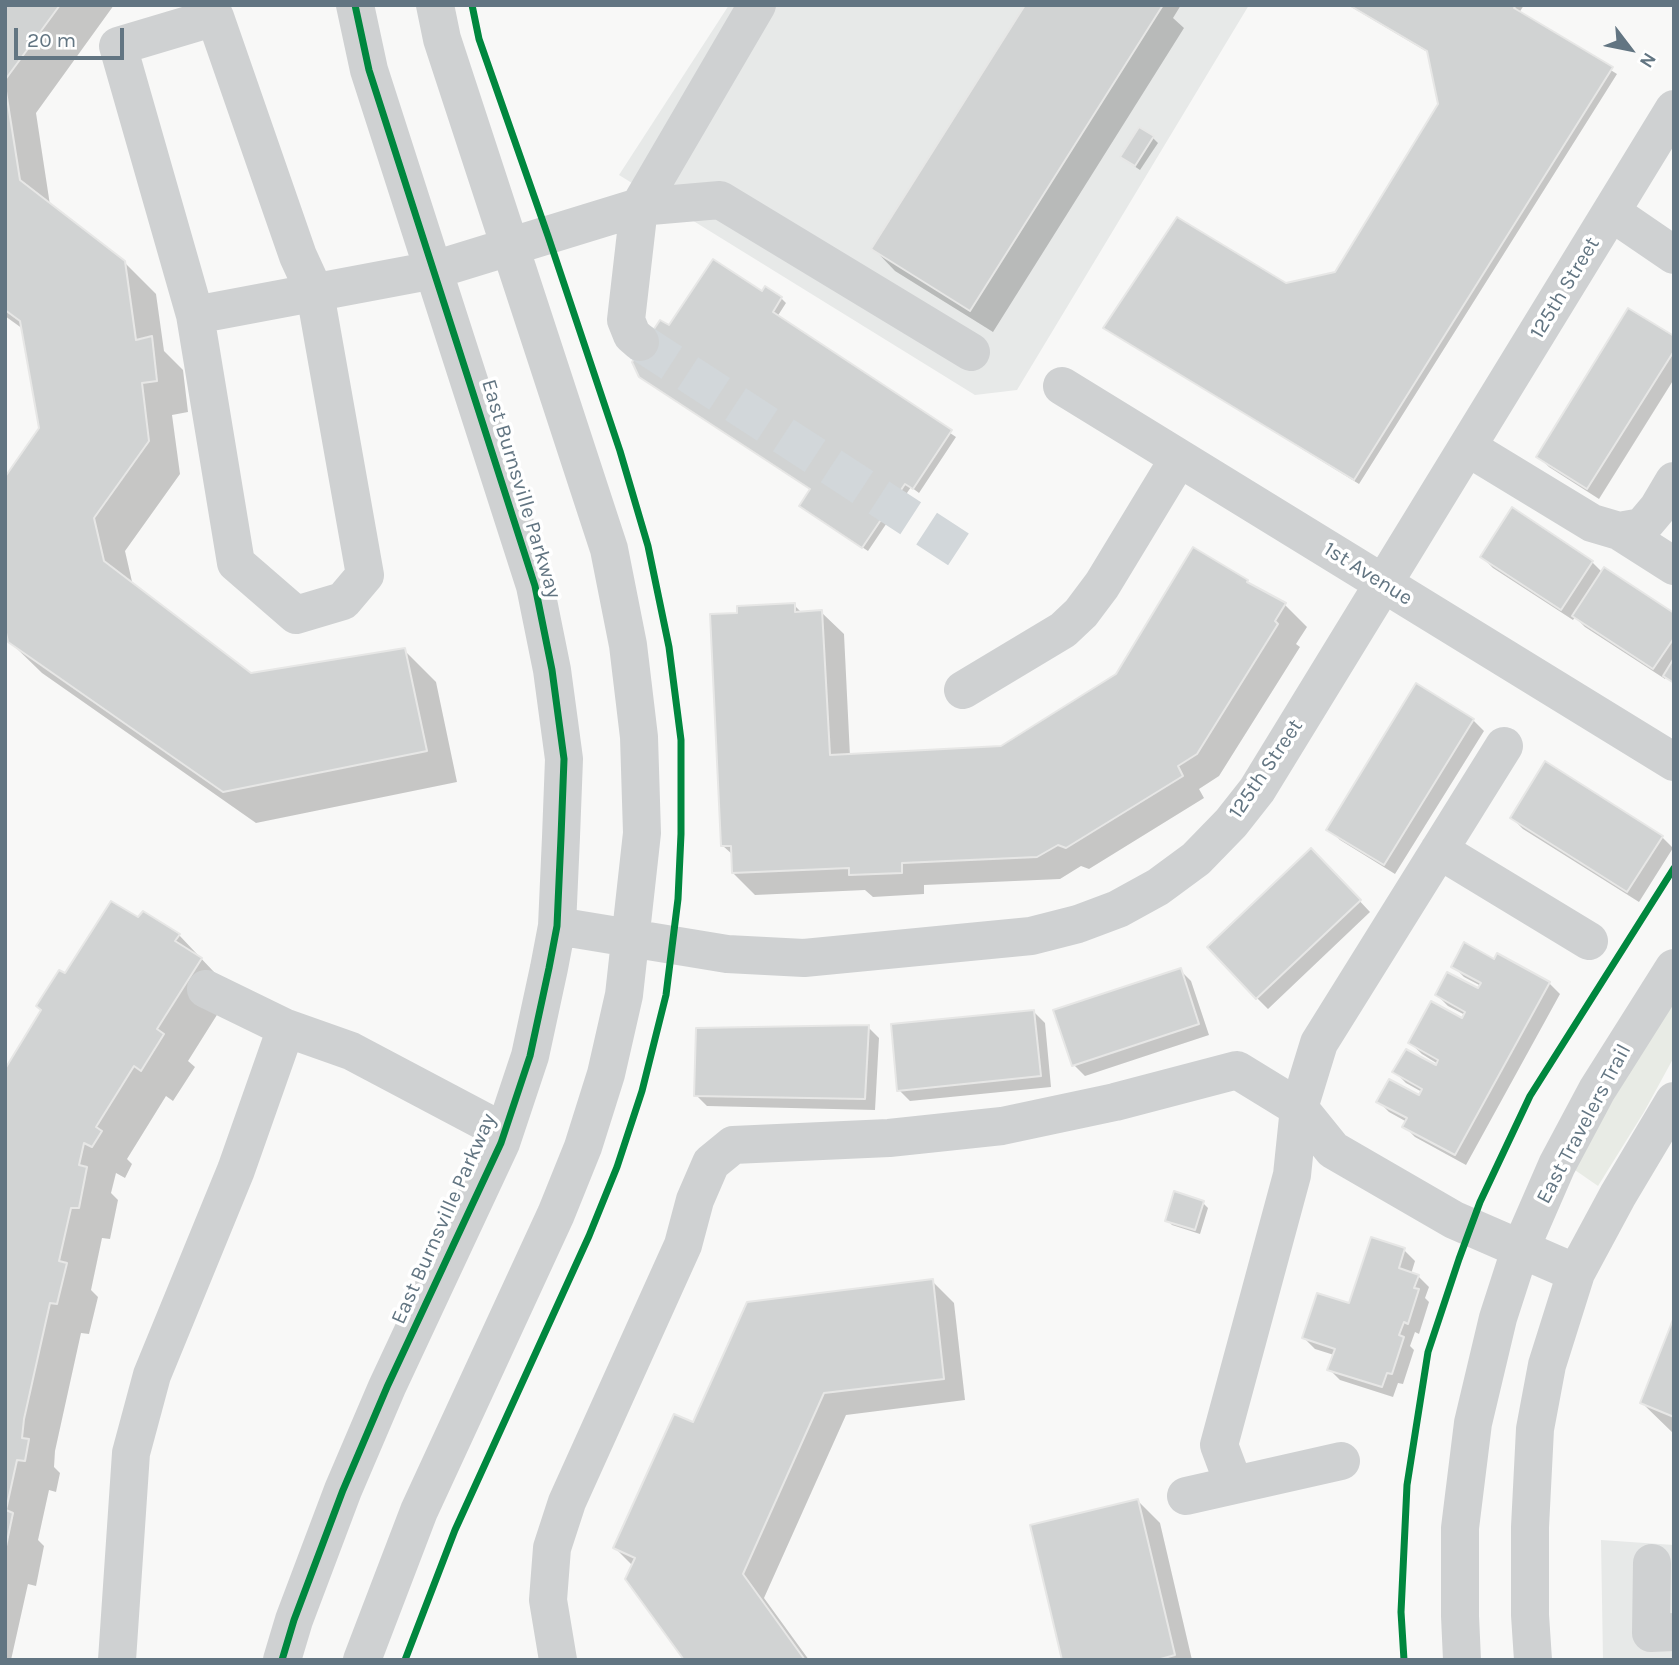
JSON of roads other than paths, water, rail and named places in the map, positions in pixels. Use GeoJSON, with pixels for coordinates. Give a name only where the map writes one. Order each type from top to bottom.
{"type":"FeatureCollection","features":[{"type":"Feature","properties":{"kind":"street","name":"East Burnsville Parkway"},"geometry":{"type":"LineString","coordinates":[[282,1660],[294,1620],[343,1490],[387,1387],[504,1132],[530,1056],[557,926],[564,759],[547,644],[535,586],[369,70],[355,5]]}},
{"type":"Feature","properties":{"kind":"street"},"geometry":{"type":"LineString","coordinates":[[362,1660],[419,1511],[556,1214],[583,1147],[606,1074],[624,995],[642,833],[639,737],[628,645],[608,549],[442,39],[435,5]]}},
{"type":"Feature","properties":{"kind":"street"},"geometry":{"type":"LineString","coordinates":[[640,342],[632,335],[626,320],[639,207],[757,5]]}},
{"type":"Feature","properties":{"kind":"street"},"geometry":{"type":"LineString","coordinates":[[215,17],[298,256],[315,293],[365,575],[343,601],[296,615],[236,563],[195,316],[118,46],[215,17]]}},
{"type":"Feature","properties":{"kind":"street","name":"125th Street"},"geometry":{"type":"LineString","coordinates":[[557,926],[727,954],[804,958],[1031,936],[1118,909],[1158,887],[1196,859],[1257,790],[1674,110]]}},
{"type":"Feature","properties":{"kind":"street"},"geometry":{"type":"LineString","coordinates":[[195,316],[434,270],[639,207],[720,201],[971,352]]}},
{"type":"Feature","properties":{"kind":"street"},"geometry":{"type":"LineString","coordinates":[[1611,212],[1674,256]]}},
{"type":"Feature","properties":{"kind":"street","name":"1st Avenue"},"geometry":{"type":"LineString","coordinates":[[1062,386],[1674,762]]}},
{"type":"Feature","properties":{"kind":"street"},"geometry":{"type":"LineString","coordinates":[[1467,447],[1592,523],[1619,531],[1674,566]]}},
{"type":"Feature","properties":{"kind":"street"},"geometry":{"type":"LineString","coordinates":[[963,690],[1063,630],[1081,614],[1102,585],[1179,458]]}},
{"type":"Feature","properties":{"kind":"street"},"geometry":{"type":"LineString","coordinates":[[1619,531],[1642,527],[1658,509],[1674,481]]}},
{"type":"Feature","properties":{"kind":"street"},"geometry":{"type":"LineString","coordinates":[[1234,1485],[1219,1445],[1292,1175],[1299,1108],[1319,1043],[1504,746]]}},
{"type":"Feature","properties":{"kind":"street"},"geometry":{"type":"LineString","coordinates":[[1439,850],[1589,941]]}},
{"type":"Feature","properties":{"kind":"street","name":"East Travelers Trail"},"geometry":{"type":"LineString","coordinates":[[1462,1660],[1460,1528],[1473,1423],[1498,1318],[1520,1250],[1562,1154],[1597,1090],[1674,968]]}},
{"type":"Feature","properties":{"kind":"street"},"geometry":{"type":"LineString","coordinates":[[206,989],[286,1028],[351,1051],[504,1132]]}},
{"type":"Feature","properties":{"kind":"street"},"geometry":{"type":"LineString","coordinates":[[117,1660],[131,1453],[149,1388],[236,1170],[286,1028]]}},
{"type":"Feature","properties":{"kind":"street"},"geometry":{"type":"LineString","coordinates":[[558,1660],[548,1600],[552,1548],[567,1502],[683,1245],[695,1200],[711,1163],[733,1145],[889,1138],[1002,1126],[1115,1102],[1237,1070],[1299,1108],[1333,1150],[1454,1220],[1576,1273]]}},
{"type":"Feature","properties":{"kind":"street"},"geometry":{"type":"LineString","coordinates":[[1532,1660],[1530,1539],[1535,1429],[1547,1365],[1576,1273],[1618,1195],[1674,1101]]}},
{"type":"Feature","properties":{"kind":"street"},"geometry":{"type":"LineString","coordinates":[[1186,1496],[1341,1461]]}},
{"type":"Feature","properties":{"kind":"street"},"geometry":{"type":"LineString","coordinates":[[1652,1563],[1651,1633],[1674,1632]]}},
{"type":"Feature","properties":{"kind":"tunnel"},"geometry":{"type":"LineString","coordinates":[[640,342],[961,551]]}}]}
